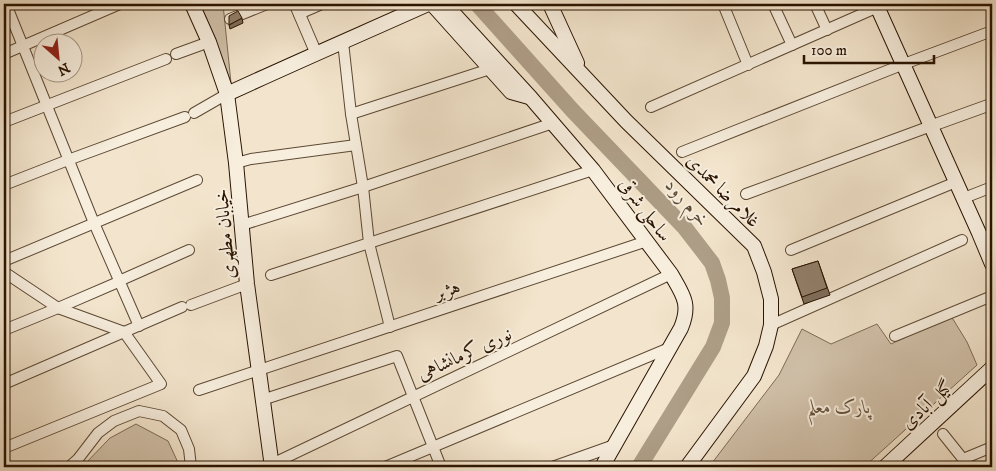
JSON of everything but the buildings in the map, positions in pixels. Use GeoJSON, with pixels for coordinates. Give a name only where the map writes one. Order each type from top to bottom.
{"type":"FeatureCollection","features":[{"type":"Feature","properties":{"kind":"main road","name":"خیابان مطهری"},"geometry":{"type":"LineString","coordinates":[[192,4],[209,42],[228,94],[247,284],[272,465]]}},
{"type":"Feature","properties":{"kind":"main road"},"geometry":{"type":"LineString","coordinates":[[228,94],[428,4]]}},
{"type":"Feature","properties":{"kind":"main road"},"geometry":{"type":"LineString","coordinates":[[432,4],[512,92],[532,98]]}},
{"type":"Feature","properties":{"kind":"main road","name":"ساحلی شرقی"},"geometry":{"type":"LineString","coordinates":[[445,4],[532,98],[593,170],[671,274],[686,304],[686,317],[602,467]]}},
{"type":"Feature","properties":{"kind":"main road","name":"غلامرضا محمدی"},"geometry":{"type":"LineString","coordinates":[[516,4],[626,121],[754,246],[764,272],[771,300],[771,324],[766,346],[754,376],[687,467]]}},
{"type":"Feature","properties":{"kind":"main road"},"geometry":{"type":"LineString","coordinates":[[550,4],[583,75]]}},
{"type":"Feature","properties":{"kind":"main road"},"geometry":{"type":"LineString","coordinates":[[880,5],[931,126],[991,257]]}},
{"type":"Feature","properties":{"kind":"main road","name":"گیل آبادی"},"geometry":{"type":"LineString","coordinates":[[885,467],[992,368]]}},
{"type":"Feature","properties":{"kind":"street"},"geometry":{"type":"LineString","coordinates":[[6,4],[118,282],[139,326]]}},
{"type":"Feature","properties":{"kind":"street"},"geometry":{"type":"LineString","coordinates":[[4,54],[120,4]]}},
{"type":"Feature","properties":{"kind":"street"},"geometry":{"type":"LineString","coordinates":[[230,19],[266,4]]}},
{"type":"Feature","properties":{"kind":"street"},"geometry":{"type":"LineString","coordinates":[[316,53],[297,9],[322,4]]}},
{"type":"Feature","properties":{"kind":"street"},"geometry":{"type":"LineString","coordinates":[[724,4],[748,65]]}},
{"type":"Feature","properties":{"kind":"street"},"geometry":{"type":"LineString","coordinates":[[773,4],[792,45]]}},
{"type":"Feature","properties":{"kind":"street"},"geometry":{"type":"LineString","coordinates":[[815,4],[827,30]]}},
{"type":"Feature","properties":{"kind":"street"},"geometry":{"type":"LineString","coordinates":[[651,107],[880,5]]}},
{"type":"Feature","properties":{"kind":"street"},"geometry":{"type":"LineString","coordinates":[[682,152],[992,31]]}},
{"type":"Feature","properties":{"kind":"street"},"geometry":{"type":"LineString","coordinates":[[176,54],[209,42]]}},
{"type":"Feature","properties":{"kind":"street"},"geometry":{"type":"LineString","coordinates":[[343,42],[369,243],[390,326]]}},
{"type":"Feature","properties":{"kind":"street"},"geometry":{"type":"LineString","coordinates":[[4,122],[166,59]]}},
{"type":"Feature","properties":{"kind":"street"},"geometry":{"type":"LineString","coordinates":[[351,114],[490,69]]}},
{"type":"Feature","properties":{"kind":"street"},"geometry":{"type":"LineString","coordinates":[[4,185],[190,115],[228,94]]}},
{"type":"Feature","properties":{"kind":"street"},"geometry":{"type":"LineString","coordinates":[[746,194],[992,104]]}},
{"type":"Feature","properties":{"kind":"street"},"geometry":{"type":"LineString","coordinates":[[242,225],[363,187],[553,123]]}},
{"type":"Feature","properties":{"kind":"street"},"geometry":{"type":"LineString","coordinates":[[236,163],[251,159],[356,145]]}},
{"type":"Feature","properties":{"kind":"street"},"geometry":{"type":"LineString","coordinates":[[272,275],[593,170]]}},
{"type":"Feature","properties":{"kind":"street"},"geometry":{"type":"LineString","coordinates":[[4,261],[197,180]]}},
{"type":"Feature","properties":{"kind":"street"},"geometry":{"type":"LineString","coordinates":[[790,250],[956,182]]}},
{"type":"Feature","properties":{"kind":"street"},"geometry":{"type":"LineString","coordinates":[[964,198],[992,187]]}},
{"type":"Feature","properties":{"kind":"street"},"geometry":{"type":"LineString","coordinates":[[771,324],[962,240]]}},
{"type":"Feature","properties":{"kind":"street","name":"هژبر"},"geometry":{"type":"LineString","coordinates":[[199,390],[647,241]]}},
{"type":"Feature","properties":{"kind":"street"},"geometry":{"type":"LineString","coordinates":[[4,330],[189,250]]}},
{"type":"Feature","properties":{"kind":"street"},"geometry":{"type":"LineString","coordinates":[[4,272],[58,308],[124,332],[161,384],[4,448]]}},
{"type":"Feature","properties":{"kind":"street","name":"نوری کرمانشاهی"},"geometry":{"type":"LineString","coordinates":[[272,465],[671,274]]}},
{"type":"Feature","properties":{"kind":"street"},"geometry":{"type":"LineString","coordinates":[[4,384],[186,306],[247,284]]}},
{"type":"Feature","properties":{"kind":"street"},"geometry":{"type":"LineString","coordinates":[[895,336],[992,296]]}},
{"type":"Feature","properties":{"kind":"street"},"geometry":{"type":"LineString","coordinates":[[385,467],[669,348]]}},
{"type":"Feature","properties":{"kind":"street"},"geometry":{"type":"LineString","coordinates":[[262,400],[397,356],[441,467]]}},
{"type":"Feature","properties":{"kind":"street"},"geometry":{"type":"LineString","coordinates":[[69,467],[78,459],[98,433],[114,422],[140,412],[163,416],[181,430],[189,449],[191,467]]}},
{"type":"Feature","properties":{"kind":"street"},"geometry":{"type":"LineString","coordinates":[[943,434],[965,463],[992,447]]}},
{"type":"Feature","properties":{"kind":"street"},"geometry":{"type":"LineString","coordinates":[[554,467],[616,445]]}},
{"type":"Feature","properties":{"kind":"green space"},"geometry":{"type":"Polygon","coordinates":[[[198,4],[223,4],[231,83],[216,42],[198,4]]]}},
{"type":"Feature","properties":{"kind":"green space","name":"پارک معلم"},"geometry":{"type":"Polygon","coordinates":[[[951,316],[967,342],[977,365],[864,467],[709,467],[779,375],[802,329],[831,344],[877,324],[891,344],[951,316]]]}},
{"type":"Feature","properties":{"kind":"green space"},"geometry":{"type":"Polygon","coordinates":[[[136,424],[168,441],[180,467],[82,467],[110,438],[136,424]]]}},
{"type":"Feature","properties":{"kind":"waterway","name":"خرم رود"},"geometry":{"type":"LineString","coordinates":[[477,4],[573,111],[685,228],[712,263],[718,280],[722,298],[722,323],[713,347],[639,467]]}}]}
